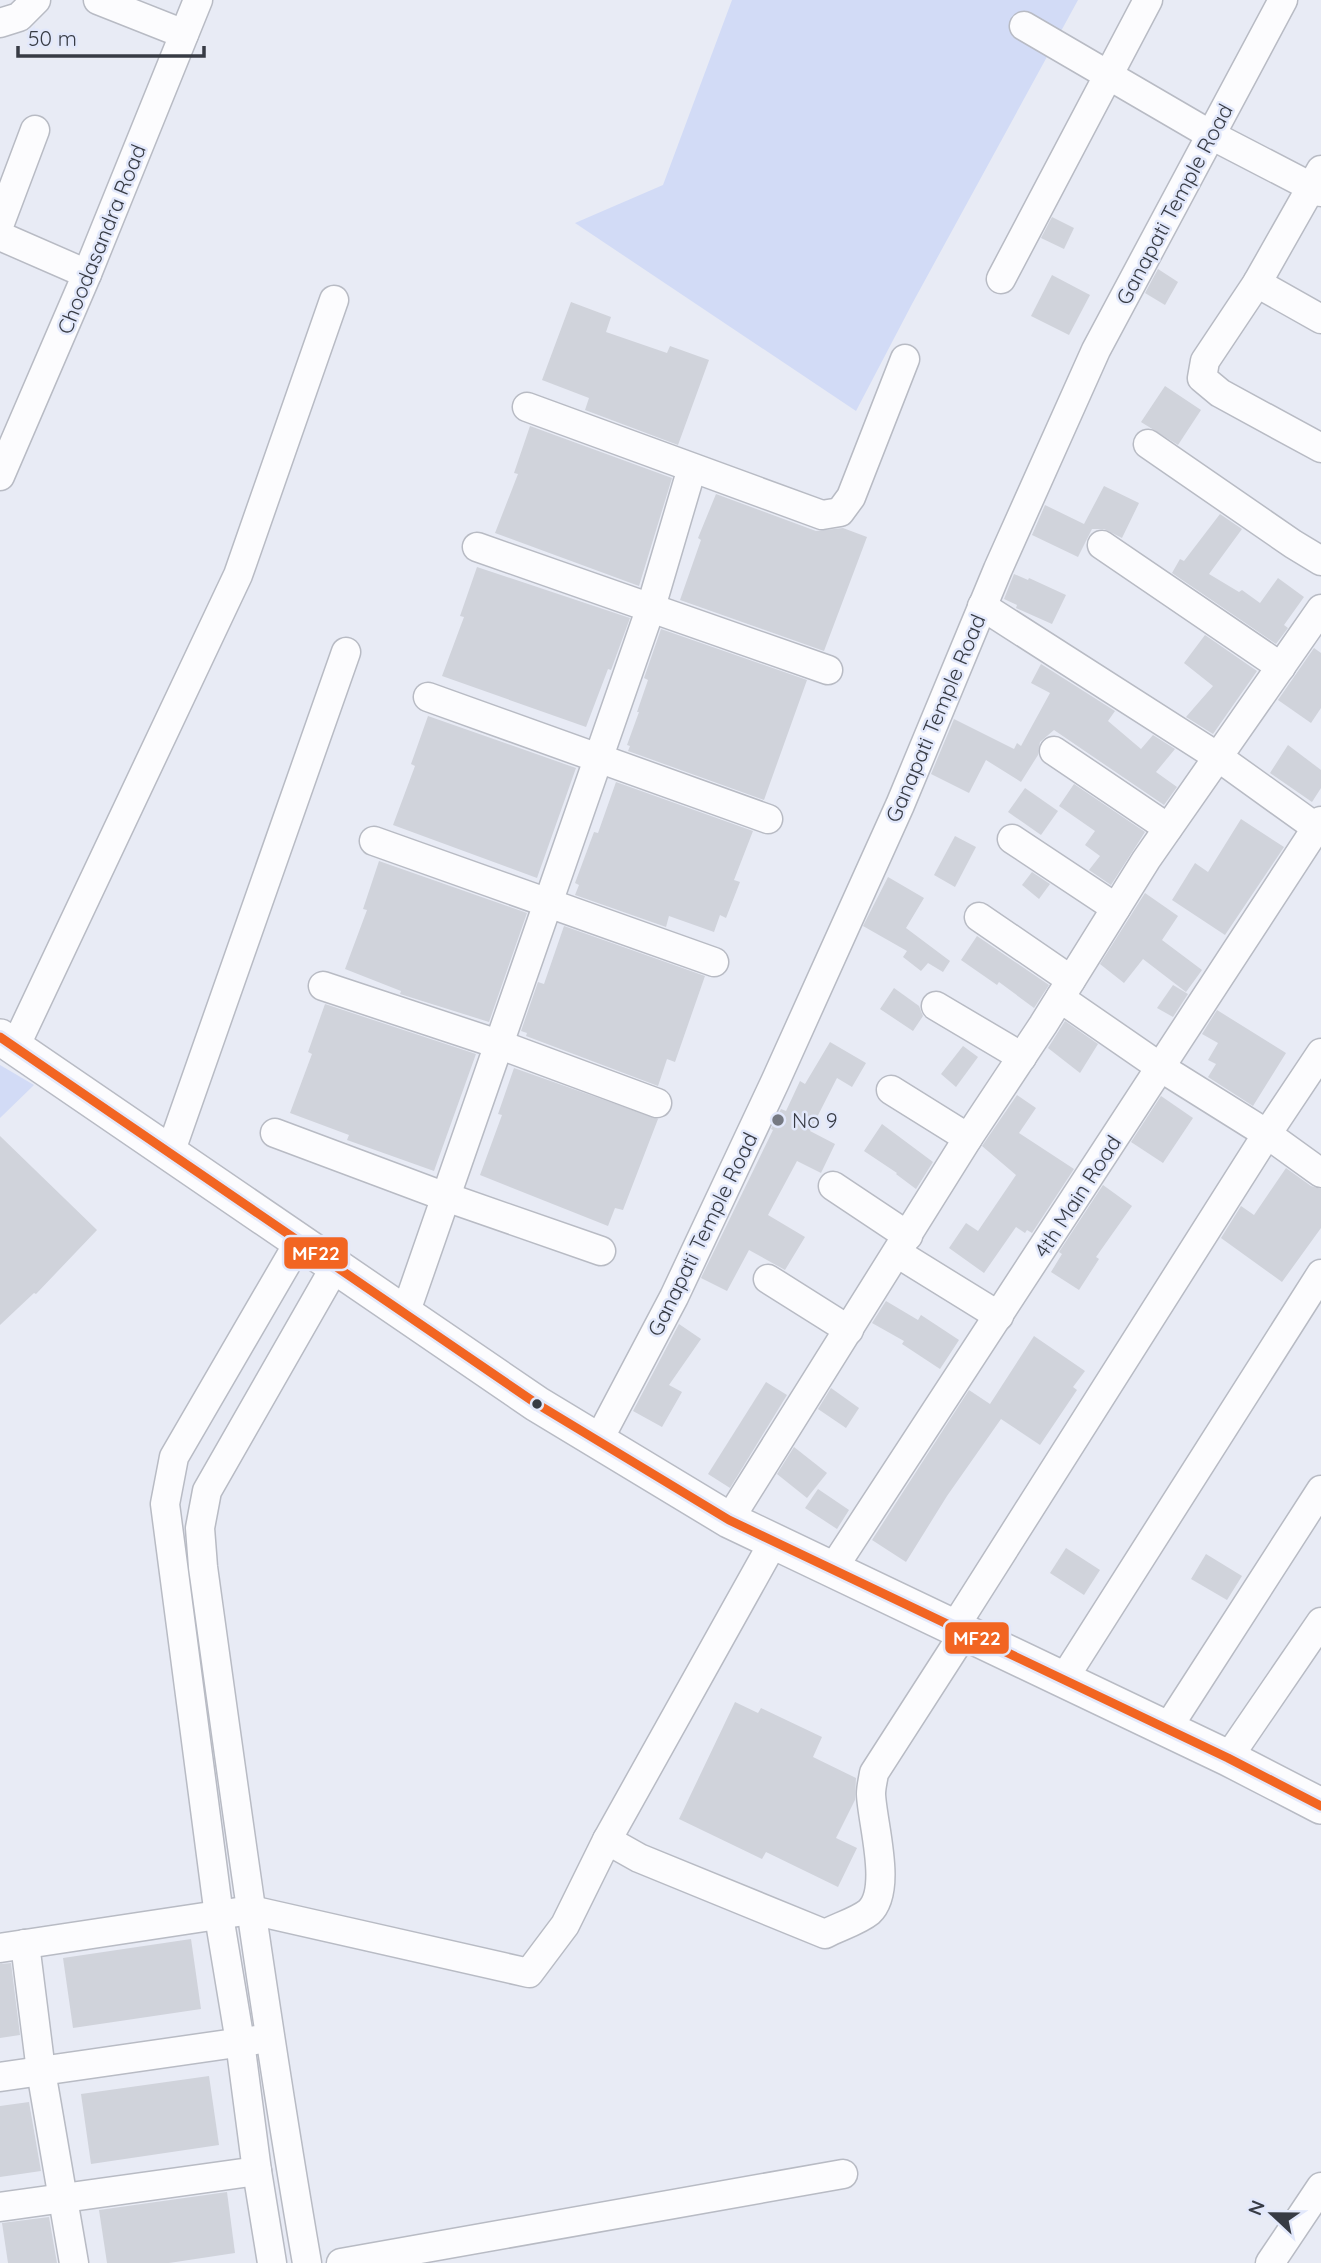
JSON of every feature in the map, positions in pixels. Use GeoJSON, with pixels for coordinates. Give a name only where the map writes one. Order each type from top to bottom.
{"type":"FeatureCollection","features":[{"type":"Feature","properties":{"kind":"main road"},"geometry":{"type":"LineString","coordinates":[[8,1042],[537,1404],[729,1520],[1228,1758],[1321,1806]]}},
{"type":"Feature","properties":{"kind":"street"},"geometry":{"type":"LineString","coordinates":[[0,23],[19,17],[36,0]]}},
{"type":"Feature","properties":{"kind":"street"},"geometry":{"type":"LineString","coordinates":[[98,0],[184,34]]}},
{"type":"Feature","properties":{"kind":"street","name":"Choodasandra Road"},"geometry":{"type":"LineString","coordinates":[[0,476],[87,274],[198,0]]}},
{"type":"Feature","properties":{"kind":"street"},"geometry":{"type":"LineString","coordinates":[[1001,279],[1148,0]]}},
{"type":"Feature","properties":{"kind":"street","name":"Ganapati Temple Road"},"geometry":{"type":"LineString","coordinates":[[598,1441],[674,1297],[775,1082],[900,805],[982,606],[1096,350],[1283,0]]}},
{"type":"Feature","properties":{"kind":"street"},"geometry":{"type":"LineString","coordinates":[[1024,26],[1211,135],[1318,183],[1205,361],[1202,378],[1220,393],[1321,448]]}},
{"type":"Feature","properties":{"kind":"street"},"geometry":{"type":"LineString","coordinates":[[0,223],[35,130]]}},
{"type":"Feature","properties":{"kind":"street"},"geometry":{"type":"LineString","coordinates":[[0,236],[87,274]]}},
{"type":"Feature","properties":{"kind":"street"},"geometry":{"type":"LineString","coordinates":[[1257,283],[1321,320]]}},
{"type":"Feature","properties":{"kind":"street"},"geometry":{"type":"LineString","coordinates":[[8,1042],[238,575],[334,300]]}},
{"type":"Feature","properties":{"kind":"street"},"geometry":{"type":"LineString","coordinates":[[527,407],[822,515],[840,512],[851,496],[905,359]]}},
{"type":"Feature","properties":{"kind":"street"},"geometry":{"type":"LineString","coordinates":[[1148,444],[1321,561]]}},
{"type":"Feature","properties":{"kind":"street"},"geometry":{"type":"LineString","coordinates":[[405,1314],[651,607],[692,468]]}},
{"type":"Feature","properties":{"kind":"street"},"geometry":{"type":"LineString","coordinates":[[1102,545],[1282,667]]}},
{"type":"Feature","properties":{"kind":"street"},"geometry":{"type":"LineString","coordinates":[[477,547],[828,670]]}},
{"type":"Feature","properties":{"kind":"street"},"geometry":{"type":"LineString","coordinates":[[982,606],[1218,757],[1320,826]]}},
{"type":"Feature","properties":{"kind":"street"},"geometry":{"type":"LineString","coordinates":[[729,1520],[968,1138],[1116,908],[1168,828],[1321,609]]}},
{"type":"Feature","properties":{"kind":"street"},"geometry":{"type":"LineString","coordinates":[[170,1153],[346,652]]}},
{"type":"Feature","properties":{"kind":"street"},"geometry":{"type":"LineString","coordinates":[[428,697],[768,819]]}},
{"type":"Feature","properties":{"kind":"street"},"geometry":{"type":"LineString","coordinates":[[1054,751],[1168,828]]}},
{"type":"Feature","properties":{"kind":"street","name":"4th Main Road"},"geometry":{"type":"LineString","coordinates":[[832,1570],[1320,826]]}},
{"type":"Feature","properties":{"kind":"street"},"geometry":{"type":"LineString","coordinates":[[1012,839],[1116,908]]}},
{"type":"Feature","properties":{"kind":"street"},"geometry":{"type":"LineString","coordinates":[[374,841],[714,962]]}},
{"type":"Feature","properties":{"kind":"street"},"geometry":{"type":"LineString","coordinates":[[979,917],[1160,1067],[1267,1134],[1321,1173]]}},
{"type":"Feature","properties":{"kind":"street"},"geometry":{"type":"LineString","coordinates":[[323,986],[498,1044],[657,1103]]}},
{"type":"Feature","properties":{"kind":"street"},"geometry":{"type":"LineString","coordinates":[[936,1006],[1022,1057]]}},
{"type":"Feature","properties":{"kind":"street"},"geometry":{"type":"LineString","coordinates":[[607,1840],[639,1858],[825,1934],[868,1913],[876,1903],[880,1886],[871,1792],[874,1773],[959,1630],[1267,1134],[1321,1054]]}},
{"type":"Feature","properties":{"kind":"street"},"geometry":{"type":"LineString","coordinates":[[891,1090],[968,1138]]}},
{"type":"Feature","properties":{"kind":"street"},"geometry":{"type":"LineString","coordinates":[[275,1132],[446,1197],[601,1251]]}},
{"type":"Feature","properties":{"kind":"street"},"geometry":{"type":"LineString","coordinates":[[832,1186],[903,1244],[999,1316]]}},
{"type":"Feature","properties":{"kind":"street"},"geometry":{"type":"LineString","coordinates":[[272,2263],[219,1916],[165,1504],[174,1457],[299,1242]]}},
{"type":"Feature","properties":{"kind":"street"},"geometry":{"type":"LineString","coordinates":[[307,2263],[269,2037],[203,1567],[200,1528],[207,1491],[335,1266]]}},
{"type":"Feature","properties":{"kind":"street"},"geometry":{"type":"LineString","coordinates":[[1062,1680],[1321,1274]]}},
{"type":"Feature","properties":{"kind":"street"},"geometry":{"type":"LineString","coordinates":[[768,1279],[849,1330]]}},
{"type":"Feature","properties":{"kind":"street"},"geometry":{"type":"LineString","coordinates":[[169,1482],[207,1491]]}},
{"type":"Feature","properties":{"kind":"street"},"geometry":{"type":"LineString","coordinates":[[1167,1729],[1321,1490]]}},
{"type":"Feature","properties":{"kind":"street"},"geometry":{"type":"LineString","coordinates":[[74,2263],[41,2071],[12,1946],[251,1910],[529,1973],[565,1925],[607,1840],[774,1541]]}},
{"type":"Feature","properties":{"kind":"street"},"geometry":{"type":"LineString","coordinates":[[1228,1758],[1321,1622]]}},
{"type":"Feature","properties":{"kind":"street"},"geometry":{"type":"LineString","coordinates":[[0,2077],[269,2037]]}},
{"type":"Feature","properties":{"kind":"street"},"geometry":{"type":"LineString","coordinates":[[0,2207],[257,2171]]}},
{"type":"Feature","properties":{"kind":"street"},"geometry":{"type":"LineString","coordinates":[[341,2263],[843,2174]]}},
{"type":"Feature","properties":{"kind":"street"},"geometry":{"type":"LineString","coordinates":[[1270,2263],[1321,2187]]}},
{"type":"Feature","properties":{"kind":"shaded area"},"geometry":{"type":"Polygon","coordinates":[[[732,0],[1078,0],[856,411],[575,223],[663,185],[732,0]]]}},
{"type":"Feature","properties":{"kind":"shaded area"},"geometry":{"type":"Polygon","coordinates":[[[0,1065],[34,1085],[0,1118],[0,1065]]]}},
{"type":"Feature","properties":{"kind":"building"},"geometry":{"type":"Polygon","coordinates":[[[1052,217],[1074,228],[1064,249],[1041,238],[1052,217]]]}},
{"type":"Feature","properties":{"kind":"building"},"geometry":{"type":"Polygon","coordinates":[[[1158,269],[1178,282],[1165,305],[1145,293],[1158,269]]]}},
{"type":"Feature","properties":{"kind":"building"},"geometry":{"type":"Polygon","coordinates":[[[1052,275],[1090,295],[1069,335],[1031,316],[1052,275]]]}},
{"type":"Feature","properties":{"kind":"building"},"geometry":{"type":"Polygon","coordinates":[[[571,302],[611,317],[606,332],[667,353],[670,346],[709,360],[678,445],[585,410],[589,398],[542,380],[571,302]]]}},
{"type":"Feature","properties":{"kind":"building"},"geometry":{"type":"Polygon","coordinates":[[[1165,386],[1201,410],[1178,445],[1141,422],[1165,386]]]}},
{"type":"Feature","properties":{"kind":"building"},"geometry":{"type":"Polygon","coordinates":[[[530,426],[672,478],[639,586],[495,533],[518,474],[514,473],[530,426]]]}},
{"type":"Feature","properties":{"kind":"building"},"geometry":{"type":"Polygon","coordinates":[[[1104,486],[1139,503],[1122,538],[1104,529],[1092,529],[1078,557],[1032,535],[1045,505],[1084,524],[1104,486]]]}},
{"type":"Feature","properties":{"kind":"building"},"geometry":{"type":"Polygon","coordinates":[[[716,494],[816,531],[843,528],[867,537],[824,651],[680,600],[701,540],[698,538],[716,494]]]}},
{"type":"Feature","properties":{"kind":"building"},"geometry":{"type":"Polygon","coordinates":[[[1220,514],[1242,529],[1209,574],[1239,592],[1242,590],[1260,603],[1278,578],[1304,597],[1284,625],[1288,628],[1276,644],[1172,573],[1180,559],[1184,561],[1220,514]]]}},
{"type":"Feature","properties":{"kind":"building"},"geometry":{"type":"Polygon","coordinates":[[[477,567],[630,618],[586,727],[442,676],[464,617],[460,616],[477,567]]]}},
{"type":"Feature","properties":{"kind":"building"},"geometry":{"type":"Polygon","coordinates":[[[1014,574],[1066,595],[1052,624],[1016,608],[1017,605],[1004,599],[1014,574]]]}},
{"type":"Feature","properties":{"kind":"building"},"geometry":{"type":"Polygon","coordinates":[[[661,629],[807,680],[764,800],[628,751],[630,746],[627,745],[648,680],[644,678],[661,629]]]}},
{"type":"Feature","properties":{"kind":"building"},"geometry":{"type":"Polygon","coordinates":[[[1205,635],[1257,671],[1213,734],[1186,717],[1213,686],[1184,663],[1205,635]]]}},
{"type":"Feature","properties":{"kind":"building"},"geometry":{"type":"Polygon","coordinates":[[[1314,648],[1321,653],[1321,708],[1311,723],[1278,700],[1314,648]]]}},
{"type":"Feature","properties":{"kind":"building"},"geometry":{"type":"Polygon","coordinates":[[[1041,664],[1115,711],[1108,721],[1141,749],[1153,735],[1175,749],[1156,772],[1177,787],[1164,805],[1054,730],[1040,742],[1038,755],[1021,782],[986,760],[969,793],[931,774],[954,719],[1014,749],[1017,743],[1021,746],[1050,693],[1031,683],[1041,664]]]}},
{"type":"Feature","properties":{"kind":"building"},"geometry":{"type":"Polygon","coordinates":[[[428,716],[576,768],[537,878],[393,825],[415,766],[411,764],[428,716]]]}},
{"type":"Feature","properties":{"kind":"building"},"geometry":{"type":"Polygon","coordinates":[[[1288,745],[1321,770],[1321,788],[1312,802],[1270,773],[1288,745]]]}},
{"type":"Feature","properties":{"kind":"building"},"geometry":{"type":"Polygon","coordinates":[[[616,782],[753,831],[734,880],[740,882],[726,918],[720,915],[714,932],[669,916],[666,927],[575,895],[579,885],[575,883],[594,832],[598,833],[616,782]]]}},
{"type":"Feature","properties":{"kind":"building"},"geometry":{"type":"Polygon","coordinates":[[[1074,784],[1145,832],[1111,885],[1089,870],[1100,856],[1085,845],[1095,831],[1059,806],[1074,784]]]}},
{"type":"Feature","properties":{"kind":"building"},"geometry":{"type":"Polygon","coordinates":[[[1025,788],[1058,811],[1041,835],[1008,812],[1025,788]]]}},
{"type":"Feature","properties":{"kind":"building"},"geometry":{"type":"Polygon","coordinates":[[[1241,819],[1284,847],[1225,935],[1172,900],[1195,863],[1208,872],[1241,819]]]}},
{"type":"Feature","properties":{"kind":"building"},"geometry":{"type":"Polygon","coordinates":[[[955,836],[976,847],[955,887],[934,875],[955,836]]]}},
{"type":"Feature","properties":{"kind":"building"},"geometry":{"type":"Polygon","coordinates":[[[379,861],[527,913],[489,1022],[400,994],[401,991],[345,969],[367,910],[363,909],[379,861]]]}},
{"type":"Feature","properties":{"kind":"building"},"geometry":{"type":"Polygon","coordinates":[[[1032,872],[1050,884],[1039,899],[1022,885],[1032,872]]]}},
{"type":"Feature","properties":{"kind":"building"},"geometry":{"type":"Polygon","coordinates":[[[888,877],[924,898],[906,928],[950,961],[943,972],[928,963],[921,971],[903,957],[907,951],[863,926],[888,877]]]}},
{"type":"Feature","properties":{"kind":"building"},"geometry":{"type":"Polygon","coordinates":[[[1145,893],[1178,916],[1162,940],[1202,970],[1186,992],[1143,959],[1124,983],[1100,964],[1145,893]]]}},
{"type":"Feature","properties":{"kind":"building"},"geometry":{"type":"Polygon","coordinates":[[[564,926],[705,976],[675,1062],[667,1059],[658,1086],[526,1036],[527,1033],[521,1031],[538,982],[544,984],[564,926]]]}},
{"type":"Feature","properties":{"kind":"building"},"geometry":{"type":"Polygon","coordinates":[[[977,936],[1049,985],[1034,1008],[999,982],[997,985],[961,960],[977,936]]]}},
{"type":"Feature","properties":{"kind":"building"},"geometry":{"type":"Polygon","coordinates":[[[1173,985],[1188,994],[1173,1017],[1157,1008],[1173,985]]]}},
{"type":"Feature","properties":{"kind":"building"},"geometry":{"type":"Polygon","coordinates":[[[894,988],[919,1006],[923,1016],[913,1031],[880,1009],[894,988]]]}},
{"type":"Feature","properties":{"kind":"building"},"geometry":{"type":"Polygon","coordinates":[[[325,1004],[476,1054],[434,1171],[347,1140],[349,1135],[290,1113],[312,1054],[308,1052],[325,1004]]]}},
{"type":"Feature","properties":{"kind":"building"},"geometry":{"type":"Polygon","coordinates":[[[1217,1010],[1286,1053],[1253,1106],[1208,1077],[1216,1064],[1208,1060],[1218,1043],[1202,1034],[1217,1010]]]}},
{"type":"Feature","properties":{"kind":"building"},"geometry":{"type":"Polygon","coordinates":[[[1065,1021],[1098,1044],[1080,1073],[1048,1048],[1065,1021]]]}},
{"type":"Feature","properties":{"kind":"building"},"geometry":{"type":"Polygon","coordinates":[[[830,1042],[866,1063],[852,1087],[837,1078],[810,1131],[835,1144],[821,1173],[797,1161],[768,1215],[805,1237],[785,1270],[749,1250],[727,1291],[701,1278],[781,1109],[786,1111],[800,1081],[805,1084],[830,1042]]]}},
{"type":"Feature","properties":{"kind":"building"},"geometry":{"type":"Polygon","coordinates":[[[963,1046],[978,1057],[956,1087],[941,1074],[963,1046]]]}},
{"type":"Feature","properties":{"kind":"building"},"geometry":{"type":"Polygon","coordinates":[[[514,1068],[658,1119],[623,1210],[615,1208],[608,1226],[480,1175],[502,1115],[498,1114],[514,1068]]]}},
{"type":"Feature","properties":{"kind":"building"},"geometry":{"type":"Polygon","coordinates":[[[1017,1095],[1036,1108],[1019,1133],[1074,1169],[1032,1233],[1027,1230],[1025,1233],[1016,1227],[984,1273],[949,1248],[966,1223],[978,1231],[1016,1175],[982,1146],[1017,1095]]]}},
{"type":"Feature","properties":{"kind":"building"},"geometry":{"type":"Polygon","coordinates":[[[1161,1096],[1193,1118],[1163,1163],[1131,1142],[1161,1096]]]}},
{"type":"Feature","properties":{"kind":"building"},"geometry":{"type":"Polygon","coordinates":[[[882,1124],[933,1162],[916,1189],[864,1151],[882,1124]]]}},
{"type":"Feature","properties":{"kind":"building"},"geometry":{"type":"Polygon","coordinates":[[[0,1136],[97,1230],[36,1294],[0,1325],[0,1136]]]}},
{"type":"Feature","properties":{"kind":"building"},"geometry":{"type":"Polygon","coordinates":[[[1286,1168],[1311,1186],[1321,1189],[1321,1228],[1282,1282],[1221,1238],[1241,1206],[1254,1215],[1286,1168]]]}},
{"type":"Feature","properties":{"kind":"building"},"geometry":{"type":"Polygon","coordinates":[[[1103,1185],[1132,1206],[1096,1257],[1099,1259],[1079,1290],[1051,1272],[1062,1254],[1059,1252],[1103,1185]]]}},
{"type":"Feature","properties":{"kind":"building"},"geometry":{"type":"Polygon","coordinates":[[[886,1301],[918,1320],[921,1315],[959,1340],[940,1369],[902,1344],[904,1341],[872,1323],[886,1301]]]}},
{"type":"Feature","properties":{"kind":"building"},"geometry":{"type":"Polygon","coordinates":[[[679,1324],[701,1339],[669,1385],[682,1392],[662,1427],[633,1411],[679,1324]]]}},
{"type":"Feature","properties":{"kind":"building"},"geometry":{"type":"Polygon","coordinates":[[[1034,1336],[1085,1371],[1073,1387],[1077,1390],[1040,1445],[1001,1419],[947,1496],[906,1562],[872,1540],[969,1390],[990,1404],[1034,1336]]]}},
{"type":"Feature","properties":{"kind":"building"},"geometry":{"type":"Polygon","coordinates":[[[766,1382],[787,1395],[730,1488],[708,1474],[766,1382]]]}},
{"type":"Feature","properties":{"kind":"building"},"geometry":{"type":"Polygon","coordinates":[[[831,1388],[859,1408],[846,1428],[818,1409],[831,1388]]]}},
{"type":"Feature","properties":{"kind":"building"},"geometry":{"type":"Polygon","coordinates":[[[794,1447],[827,1473],[807,1498],[777,1474],[794,1447]]]}},
{"type":"Feature","properties":{"kind":"building"},"geometry":{"type":"Polygon","coordinates":[[[818,1489],[849,1510],[837,1529],[805,1508],[818,1489]]]}},
{"type":"Feature","properties":{"kind":"building"},"geometry":{"type":"Polygon","coordinates":[[[1066,1548],[1100,1570],[1084,1595],[1050,1573],[1066,1548]]]}},
{"type":"Feature","properties":{"kind":"building"},"geometry":{"type":"Polygon","coordinates":[[[1206,1554],[1242,1576],[1227,1600],[1191,1579],[1206,1554]]]}},
{"type":"Feature","properties":{"kind":"building"},"geometry":{"type":"Polygon","coordinates":[[[735,1702],[758,1713],[761,1708],[822,1737],[813,1757],[856,1778],[855,1800],[836,1838],[857,1848],[838,1887],[766,1852],[762,1859],[679,1819],[735,1702]]]}},
{"type":"Feature","properties":{"kind":"building"},"geometry":{"type":"Polygon","coordinates":[[[191,1939],[201,2009],[73,2028],[63,1958],[191,1939]]]}},
{"type":"Feature","properties":{"kind":"building"},"geometry":{"type":"Polygon","coordinates":[[[11,1963],[20,2035],[0,2038],[0,1964],[11,1963]]]}},
{"type":"Feature","properties":{"kind":"building"},"geometry":{"type":"Polygon","coordinates":[[[209,2076],[219,2145],[91,2164],[81,2094],[209,2076]]]}},
{"type":"Feature","properties":{"kind":"building"},"geometry":{"type":"Polygon","coordinates":[[[29,2102],[41,2171],[0,2177],[0,2106],[29,2102]]]}},
{"type":"Feature","properties":{"kind":"building"},"geometry":{"type":"Polygon","coordinates":[[[227,2192],[235,2253],[169,2263],[107,2263],[99,2210],[227,2192]]]}},
{"type":"Feature","properties":{"kind":"building"},"geometry":{"type":"Polygon","coordinates":[[[49,2217],[57,2263],[8,2263],[2,2223],[49,2217]]]}},
{"type":"Feature","properties":{"kind":"transit line","name":"MF22"},"geometry":{"type":"LineString","coordinates":[[0,1037],[537,1404],[729,1520],[1228,1758],[1321,1806]]}},
{"type":"Feature","properties":{"kind":"place","name":"No 9"},"geometry":{"type":"Point","coordinates":[778,1120]}}]}
